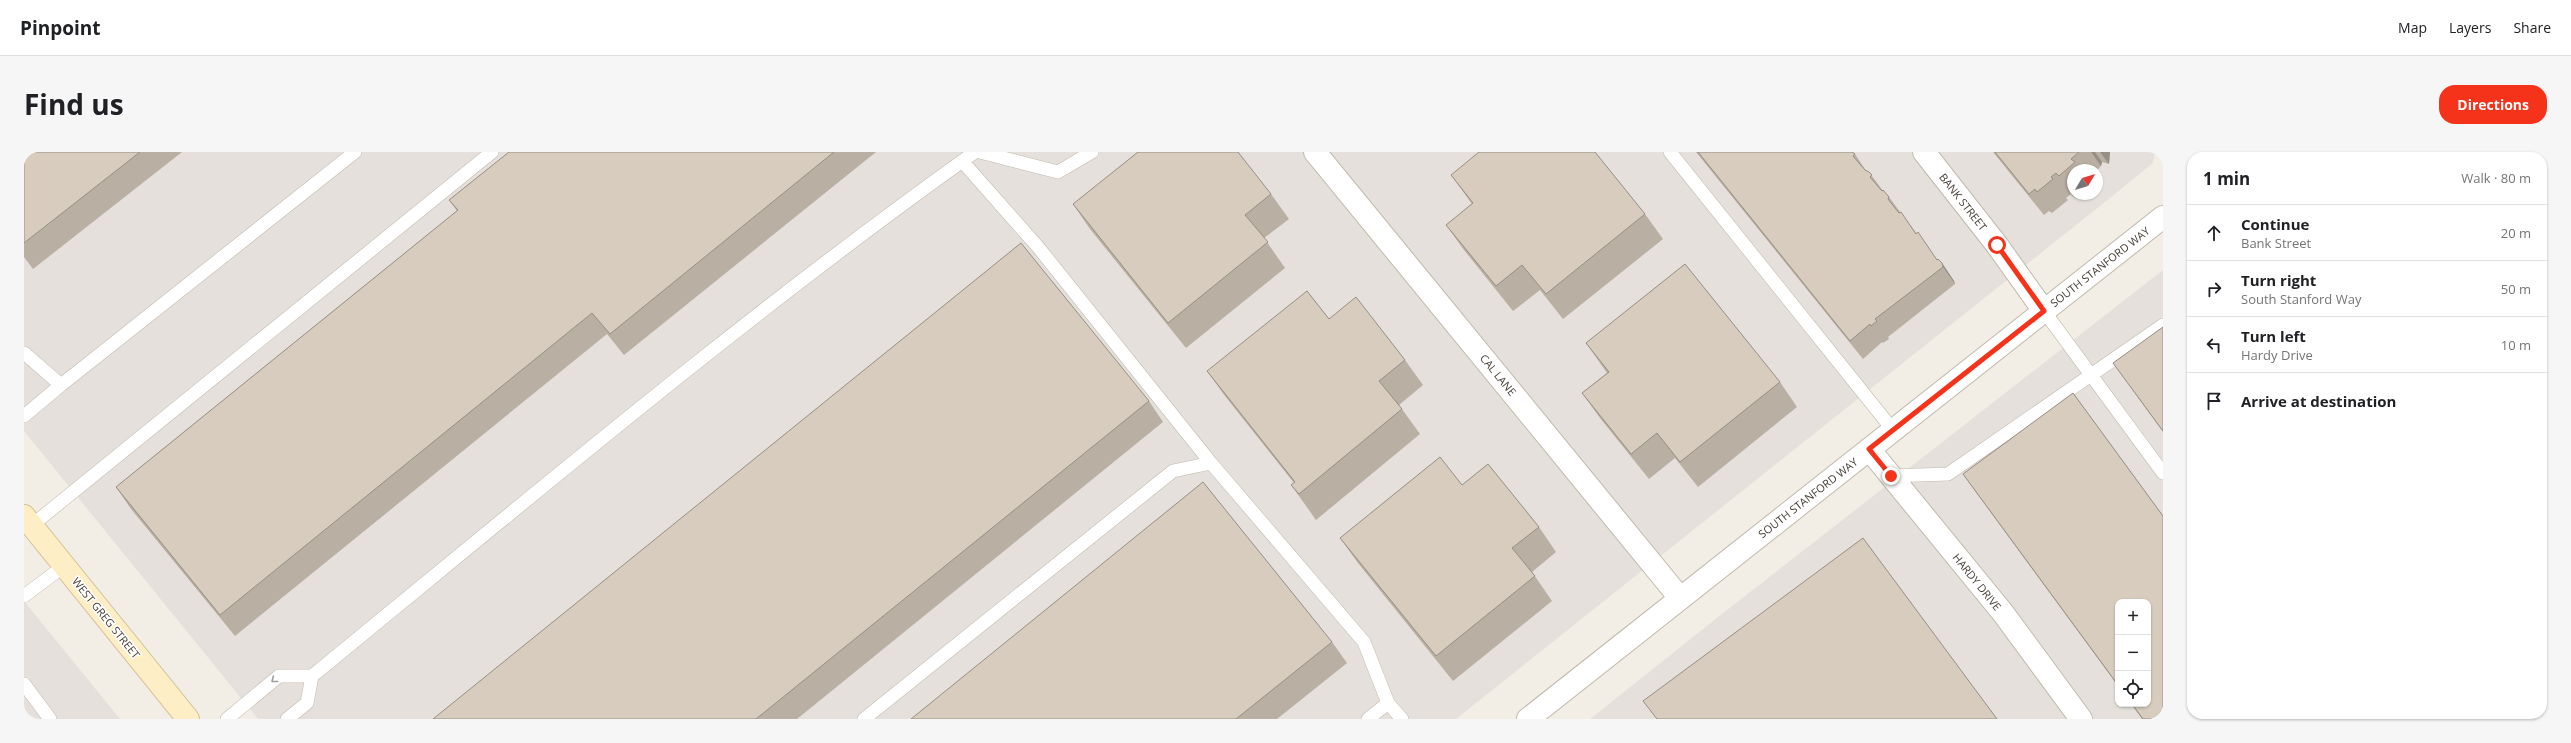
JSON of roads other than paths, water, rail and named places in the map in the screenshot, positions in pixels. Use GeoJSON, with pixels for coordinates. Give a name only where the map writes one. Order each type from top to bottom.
{"type":"FeatureCollection","features":[{"type":"Feature","properties":{"kind":"main road","name":"WEST GREG STREET"},"geometry":{"type":"LineString","coordinates":[[28,521],[188,719]]}},
{"type":"Feature","properties":{"kind":"street","name":"CAL LANE"},"geometry":{"type":"LineString","coordinates":[[1315,152],[1680,598]]}},
{"type":"Feature","properties":{"kind":"street","name":"BANK STREET"},"geometry":{"type":"LineString","coordinates":[[1924,152],[1997,245],[2044,311]]}},
{"type":"Feature","properties":{"kind":"street","name":"SOUTH STANFORD WAY"},"geometry":{"type":"LineString","coordinates":[[1528,719],[2163,217]]}},
{"type":"Feature","properties":{"kind":"street","name":"HARDY DRIVE"},"geometry":{"type":"LineString","coordinates":[[1869,449],[2003,613],[2081,719]]}},
{"type":"Feature","properties":{"kind":"lane"},"geometry":{"type":"LineString","coordinates":[[24,416],[61,385],[356,152]]}},
{"type":"Feature","properties":{"kind":"lane"},"geometry":{"type":"LineString","coordinates":[[28,521],[492,152]]}},
{"type":"Feature","properties":{"kind":"lane"},"geometry":{"type":"LineString","coordinates":[[227,719],[279,676],[312,676],[651,400],[910,198],[975,152]]}},
{"type":"Feature","properties":{"kind":"lane"},"geometry":{"type":"LineString","coordinates":[[980,152],[1058,172],[1092,152]]}},
{"type":"Feature","properties":{"kind":"lane"},"geometry":{"type":"LineString","coordinates":[[1018,152],[1028,164]]}},
{"type":"Feature","properties":{"kind":"lane"},"geometry":{"type":"LineString","coordinates":[[1670,152],[1893,430]]}},
{"type":"Feature","properties":{"kind":"lane"},"geometry":{"type":"LineString","coordinates":[[962,161],[1038,247],[1211,464],[1364,642],[1388,703],[1402,719]]}},
{"type":"Feature","properties":{"kind":"lane"},"geometry":{"type":"LineString","coordinates":[[2044,311],[2163,473]]}},
{"type":"Feature","properties":{"kind":"lane"},"geometry":{"type":"LineString","coordinates":[[1891,476],[1948,474],[2090,373],[2163,325]]}},
{"type":"Feature","properties":{"kind":"lane"},"geometry":{"type":"LineString","coordinates":[[24,353],[61,385]]}},
{"type":"Feature","properties":{"kind":"lane"},"geometry":{"type":"LineString","coordinates":[[864,719],[1173,471],[1211,464]]}},
{"type":"Feature","properties":{"kind":"lane"},"geometry":{"type":"LineString","coordinates":[[24,596],[64,566]]}},
{"type":"Feature","properties":{"kind":"lane"},"geometry":{"type":"LineString","coordinates":[[287,719],[307,703],[312,676]]}},
{"type":"Feature","properties":{"kind":"lane"},"geometry":{"type":"LineString","coordinates":[[24,684],[50,719]]}},
{"type":"Feature","properties":{"kind":"lane"},"geometry":{"type":"LineString","coordinates":[[1368,719],[1388,703]]}}]}
